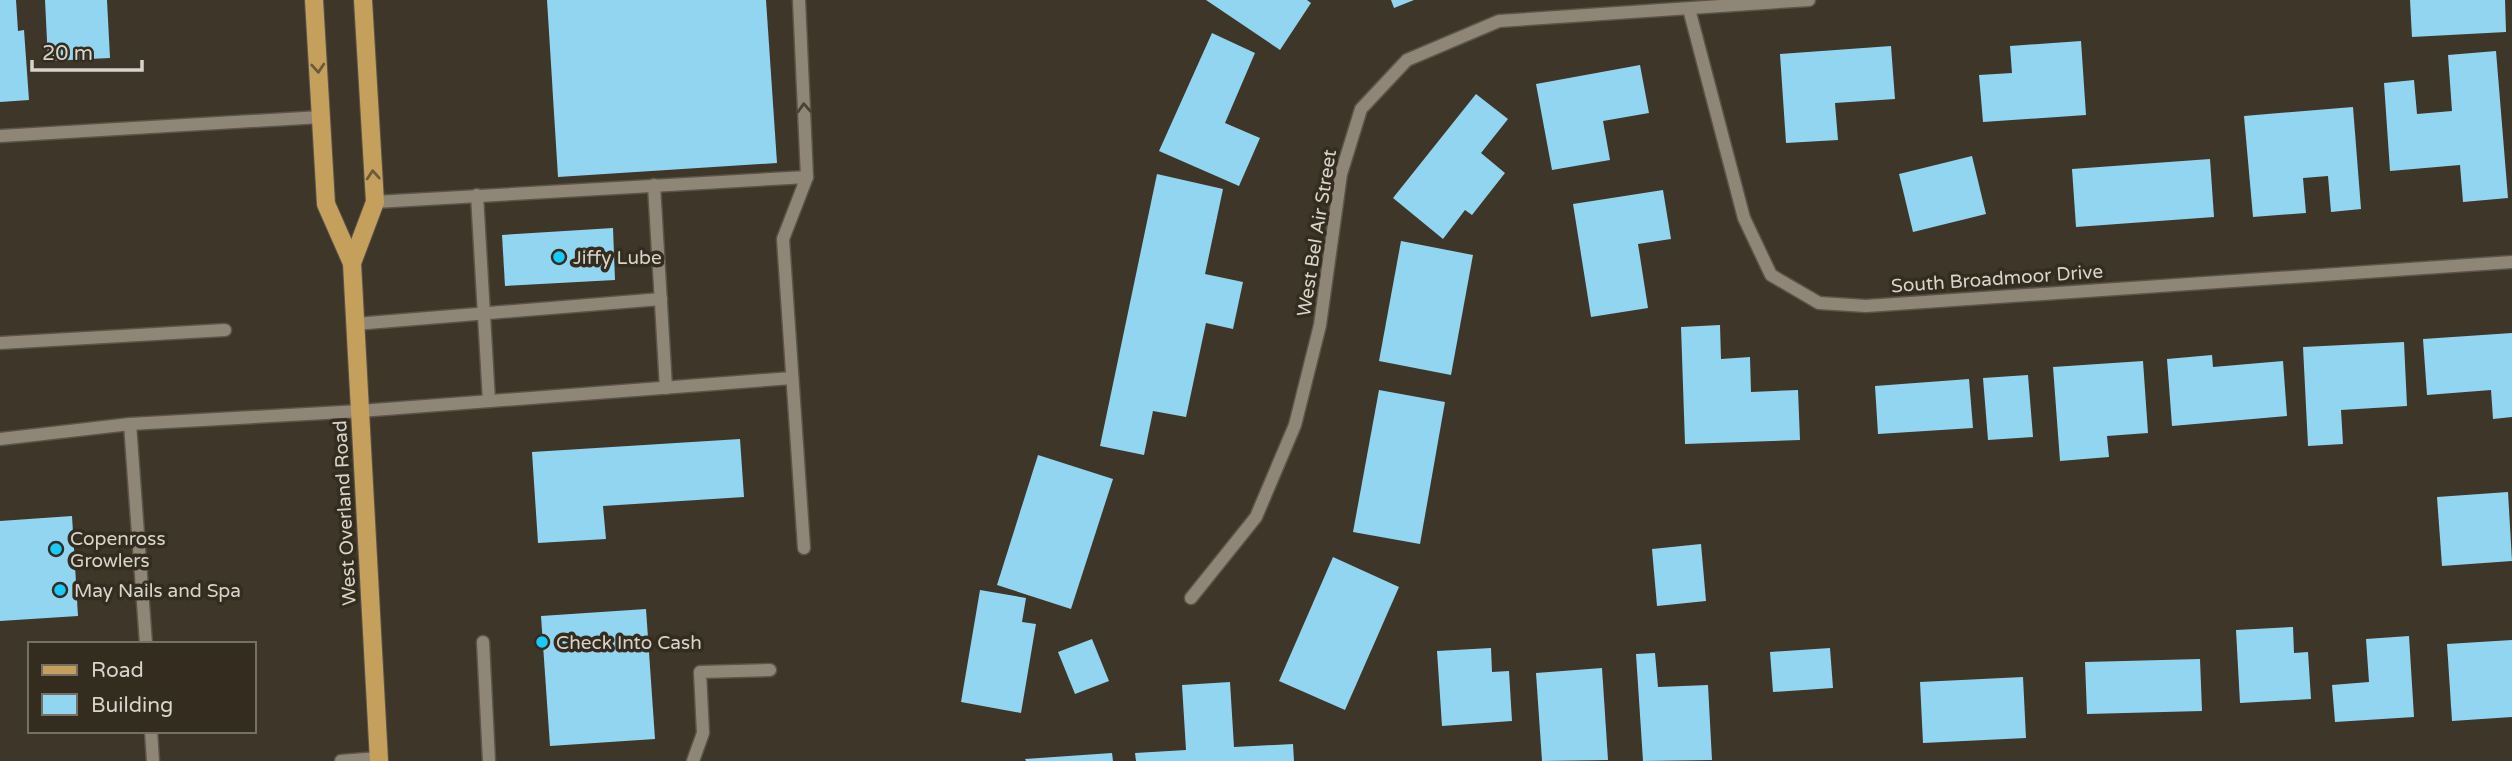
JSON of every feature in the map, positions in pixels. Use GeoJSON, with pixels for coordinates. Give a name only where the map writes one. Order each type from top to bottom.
{"type":"FeatureCollection","features":[{"type":"Feature","properties":{"kind":"main road","name":"West Overland Road"},"geometry":{"type":"LineString","coordinates":[[314,0],[326,204],[352,263],[379,760]]}},
{"type":"Feature","properties":{"kind":"main road","name":"West Overland Road"},"geometry":{"type":"LineString","coordinates":[[352,263],[375,202],[363,0]]}},
{"type":"Feature","properties":{"kind":"street"},"geometry":{"type":"LineString","coordinates":[[799,0],[807,177],[783,239],[804,548]]}},
{"type":"Feature","properties":{"kind":"street","name":"West Bel Air Street"},"geometry":{"type":"LineString","coordinates":[[1191,598],[1256,517],[1295,425],[1320,325],[1341,174],[1361,108],[1407,60],[1499,21],[1809,0]]}},
{"type":"Feature","properties":{"kind":"street","name":"South Broadmoor Drive"},"geometry":{"type":"LineString","coordinates":[[1689,9],[1744,218],[1771,275],[1819,303],[1866,306],[2512,262]]}},
{"type":"Feature","properties":{"kind":"street"},"geometry":{"type":"LineString","coordinates":[[0,136],[321,117]]}},
{"type":"Feature","properties":{"kind":"street"},"geometry":{"type":"LineString","coordinates":[[375,202],[807,177]]}},
{"type":"Feature","properties":{"kind":"street"},"geometry":{"type":"LineString","coordinates":[[654,185],[666,388]]}},
{"type":"Feature","properties":{"kind":"street"},"geometry":{"type":"LineString","coordinates":[[477,195],[489,401]]}},
{"type":"Feature","properties":{"kind":"street"},"geometry":{"type":"LineString","coordinates":[[355,324],[661,299]]}},
{"type":"Feature","properties":{"kind":"street"},"geometry":{"type":"LineString","coordinates":[[0,343],[225,330]]}},
{"type":"Feature","properties":{"kind":"street"},"geometry":{"type":"LineString","coordinates":[[0,439],[130,424],[360,411],[792,378]]}},
{"type":"Feature","properties":{"kind":"street"},"geometry":{"type":"LineString","coordinates":[[130,424],[146,642]]}},
{"type":"Feature","properties":{"kind":"street"},"geometry":{"type":"LineString","coordinates":[[483,642],[489,761]]}},
{"type":"Feature","properties":{"kind":"street"},"geometry":{"type":"LineString","coordinates":[[693,761],[703,733],[700,672],[770,670]]}},
{"type":"Feature","properties":{"kind":"street"},"geometry":{"type":"LineString","coordinates":[[151,733],[153,761]]}},
{"type":"Feature","properties":{"kind":"street"},"geometry":{"type":"LineString","coordinates":[[341,761],[379,760]]}},
{"type":"Feature","properties":{"kind":"building"},"geometry":{"type":"Polygon","coordinates":[[[0,0],[16,0],[18,31],[24,30],[29,100],[0,102],[0,0]]]}},
{"type":"Feature","properties":{"kind":"building"},"geometry":{"type":"Polygon","coordinates":[[[45,0],[107,0],[110,58],[48,61],[45,0]]]}},
{"type":"Feature","properties":{"kind":"building"},"geometry":{"type":"Polygon","coordinates":[[[547,0],[766,0],[777,163],[558,177],[547,0]]]}},
{"type":"Feature","properties":{"kind":"building"},"geometry":{"type":"Polygon","coordinates":[[[1206,0],[1307,0],[1311,3],[1280,50],[1206,0]]]}},
{"type":"Feature","properties":{"kind":"building"},"geometry":{"type":"Polygon","coordinates":[[[1391,0],[1414,0],[1394,8],[1391,0]]]}},
{"type":"Feature","properties":{"kind":"building"},"geometry":{"type":"Polygon","coordinates":[[[2410,0],[2505,0],[2506,32],[2412,37],[2410,0]]]}},
{"type":"Feature","properties":{"kind":"building"},"geometry":{"type":"Polygon","coordinates":[[[1212,33],[1255,53],[1225,123],[1260,138],[1239,186],[1159,151],[1212,33]]]}},
{"type":"Feature","properties":{"kind":"building"},"geometry":{"type":"Polygon","coordinates":[[[2081,41],[2086,115],[1983,122],[1979,75],[2012,73],[2010,46],[2081,41]]]}},
{"type":"Feature","properties":{"kind":"building"},"geometry":{"type":"Polygon","coordinates":[[[1891,46],[1895,99],[1835,103],[1838,140],[1786,143],[1780,54],[1891,46]]]}},
{"type":"Feature","properties":{"kind":"building"},"geometry":{"type":"Polygon","coordinates":[[[2496,51],[2508,198],[2463,202],[2460,165],[2390,171],[2384,83],[2414,80],[2417,114],[2452,111],[2448,55],[2496,51]]]}},
{"type":"Feature","properties":{"kind":"building"},"geometry":{"type":"Polygon","coordinates":[[[1640,65],[1649,113],[1603,121],[1610,160],[1552,170],[1536,84],[1640,65]]]}},
{"type":"Feature","properties":{"kind":"building"},"geometry":{"type":"Polygon","coordinates":[[[1476,94],[1508,119],[1481,153],[1505,173],[1472,215],[1465,210],[1443,239],[1393,198],[1476,94]]]}},
{"type":"Feature","properties":{"kind":"building"},"geometry":{"type":"Polygon","coordinates":[[[2353,107],[2361,209],[2331,212],[2328,176],[2303,178],[2306,213],[2253,217],[2244,116],[2353,107]]]}},
{"type":"Feature","properties":{"kind":"building"},"geometry":{"type":"Polygon","coordinates":[[[1972,156],[1986,214],[1913,232],[1899,174],[1972,156]]]}},
{"type":"Feature","properties":{"kind":"building"},"geometry":{"type":"Polygon","coordinates":[[[2210,159],[2214,217],[2076,227],[2072,169],[2210,159]]]}},
{"type":"Feature","properties":{"kind":"building"},"geometry":{"type":"Polygon","coordinates":[[[1157,174],[1223,189],[1205,274],[1243,282],[1233,329],[1206,323],[1186,417],[1153,411],[1144,455],[1100,446],[1157,174]]]}},
{"type":"Feature","properties":{"kind":"building"},"geometry":{"type":"Polygon","coordinates":[[[1663,190],[1671,239],[1638,244],[1648,308],[1591,317],[1573,204],[1663,190]]]}},
{"type":"Feature","properties":{"kind":"building","name":"Jiffy Lube"},"geometry":{"type":"Polygon","coordinates":[[[613,228],[615,280],[505,286],[502,235],[613,228]]]}},
{"type":"Feature","properties":{"kind":"building"},"geometry":{"type":"Polygon","coordinates":[[[1401,241],[1473,255],[1451,375],[1379,361],[1401,241]]]}},
{"type":"Feature","properties":{"kind":"building"},"geometry":{"type":"Polygon","coordinates":[[[1720,325],[1721,359],[1750,357],[1751,392],[1798,390],[1800,440],[1685,444],[1681,327],[1720,325]]]}},
{"type":"Feature","properties":{"kind":"building"},"geometry":{"type":"Polygon","coordinates":[[[2512,333],[2512,417],[2493,419],[2491,390],[2427,395],[2423,339],[2512,333]]]}},
{"type":"Feature","properties":{"kind":"building"},"geometry":{"type":"Polygon","coordinates":[[[2404,342],[2407,406],[2341,410],[2343,444],[2308,446],[2303,347],[2404,342]]]}},
{"type":"Feature","properties":{"kind":"building"},"geometry":{"type":"Polygon","coordinates":[[[2212,355],[2213,367],[2283,361],[2287,416],[2172,426],[2167,359],[2212,355]]]}},
{"type":"Feature","properties":{"kind":"building"},"geometry":{"type":"Polygon","coordinates":[[[2143,361],[2148,433],[2107,436],[2109,457],[2060,461],[2053,367],[2143,361]]]}},
{"type":"Feature","properties":{"kind":"building"},"geometry":{"type":"Polygon","coordinates":[[[2028,375],[2033,437],[1988,440],[1983,378],[2028,375]]]}},
{"type":"Feature","properties":{"kind":"building"},"geometry":{"type":"Polygon","coordinates":[[[1969,379],[1973,428],[1878,434],[1875,386],[1969,379]]]}},
{"type":"Feature","properties":{"kind":"building"},"geometry":{"type":"Polygon","coordinates":[[[1379,390],[1445,402],[1420,544],[1353,532],[1379,390]]]}},
{"type":"Feature","properties":{"kind":"building"},"geometry":{"type":"Polygon","coordinates":[[[740,439],[744,497],[603,506],[606,539],[538,543],[532,452],[740,439]]]}},
{"type":"Feature","properties":{"kind":"building"},"geometry":{"type":"Polygon","coordinates":[[[1038,455],[1113,479],[1071,609],[997,585],[1038,455]]]}},
{"type":"Feature","properties":{"kind":"building"},"geometry":{"type":"Polygon","coordinates":[[[2508,492],[2512,561],[2442,566],[2437,497],[2508,492]]]}},
{"type":"Feature","properties":{"kind":"building"},"geometry":{"type":"Polygon","coordinates":[[[72,516],[78,616],[0,621],[0,521],[72,516]]]}},
{"type":"Feature","properties":{"kind":"building"},"geometry":{"type":"Polygon","coordinates":[[[1701,544],[1706,601],[1657,606],[1652,549],[1701,544]]]}},
{"type":"Feature","properties":{"kind":"building"},"geometry":{"type":"Polygon","coordinates":[[[1333,557],[1399,587],[1345,710],[1279,681],[1333,557]]]}},
{"type":"Feature","properties":{"kind":"building"},"geometry":{"type":"Polygon","coordinates":[[[980,590],[1026,598],[1022,622],[1036,624],[1021,713],[961,702],[980,590]]]}},
{"type":"Feature","properties":{"kind":"building"},"geometry":{"type":"Polygon","coordinates":[[[646,609],[655,739],[550,746],[541,616],[646,609]]]}},
{"type":"Feature","properties":{"kind":"building"},"geometry":{"type":"Polygon","coordinates":[[[2293,627],[2294,653],[2308,652],[2311,699],[2240,703],[2236,630],[2293,627]]]}},
{"type":"Feature","properties":{"kind":"building"},"geometry":{"type":"Polygon","coordinates":[[[2409,636],[2414,717],[2335,722],[2332,685],[2369,682],[2366,639],[2409,636]]]}},
{"type":"Feature","properties":{"kind":"building"},"geometry":{"type":"Polygon","coordinates":[[[1092,639],[1109,681],[1075,694],[1058,652],[1092,639]]]}},
{"type":"Feature","properties":{"kind":"building"},"geometry":{"type":"Polygon","coordinates":[[[2512,640],[2512,717],[2452,721],[2447,644],[2512,640]]]}},
{"type":"Feature","properties":{"kind":"building"},"geometry":{"type":"Polygon","coordinates":[[[1491,648],[1492,672],[1509,671],[1512,721],[1442,726],[1437,651],[1491,648]]]}},
{"type":"Feature","properties":{"kind":"building"},"geometry":{"type":"Polygon","coordinates":[[[1830,648],[1833,688],[1773,692],[1770,652],[1830,648]]]}},
{"type":"Feature","properties":{"kind":"building"},"geometry":{"type":"Polygon","coordinates":[[[1655,653],[1658,687],[1708,685],[1712,760],[1643,761],[1636,654],[1655,653]]]}},
{"type":"Feature","properties":{"kind":"building"},"geometry":{"type":"Polygon","coordinates":[[[2200,659],[2202,711],[2087,714],[2085,662],[2200,659]]]}},
{"type":"Feature","properties":{"kind":"building"},"geometry":{"type":"Polygon","coordinates":[[[1602,668],[1608,760],[1542,761],[1536,673],[1602,668]]]}},
{"type":"Feature","properties":{"kind":"building"},"geometry":{"type":"Polygon","coordinates":[[[2023,677],[2026,738],[1923,743],[1920,682],[2023,677]]]}},
{"type":"Feature","properties":{"kind":"building"},"geometry":{"type":"Polygon","coordinates":[[[1230,682],[1234,747],[1293,744],[1294,761],[1136,761],[1135,753],[1186,750],[1182,685],[1230,682]]]}},
{"type":"Feature","properties":{"kind":"building"},"geometry":{"type":"Polygon","coordinates":[[[1112,753],[1113,761],[1025,759],[1112,753]]]}},
{"type":"Feature","properties":{"kind":"place","name":"Jiffy Lube"},"geometry":{"type":"Point","coordinates":[559,257]}},
{"type":"Feature","properties":{"kind":"place","name":"Copenross Growlers"},"geometry":{"type":"Point","coordinates":[56,549]}},
{"type":"Feature","properties":{"kind":"place","name":"May Nails and Spa"},"geometry":{"type":"Point","coordinates":[60,590]}},
{"type":"Feature","properties":{"kind":"place","name":"Check Into Cash"},"geometry":{"type":"Point","coordinates":[542,642]}}]}
